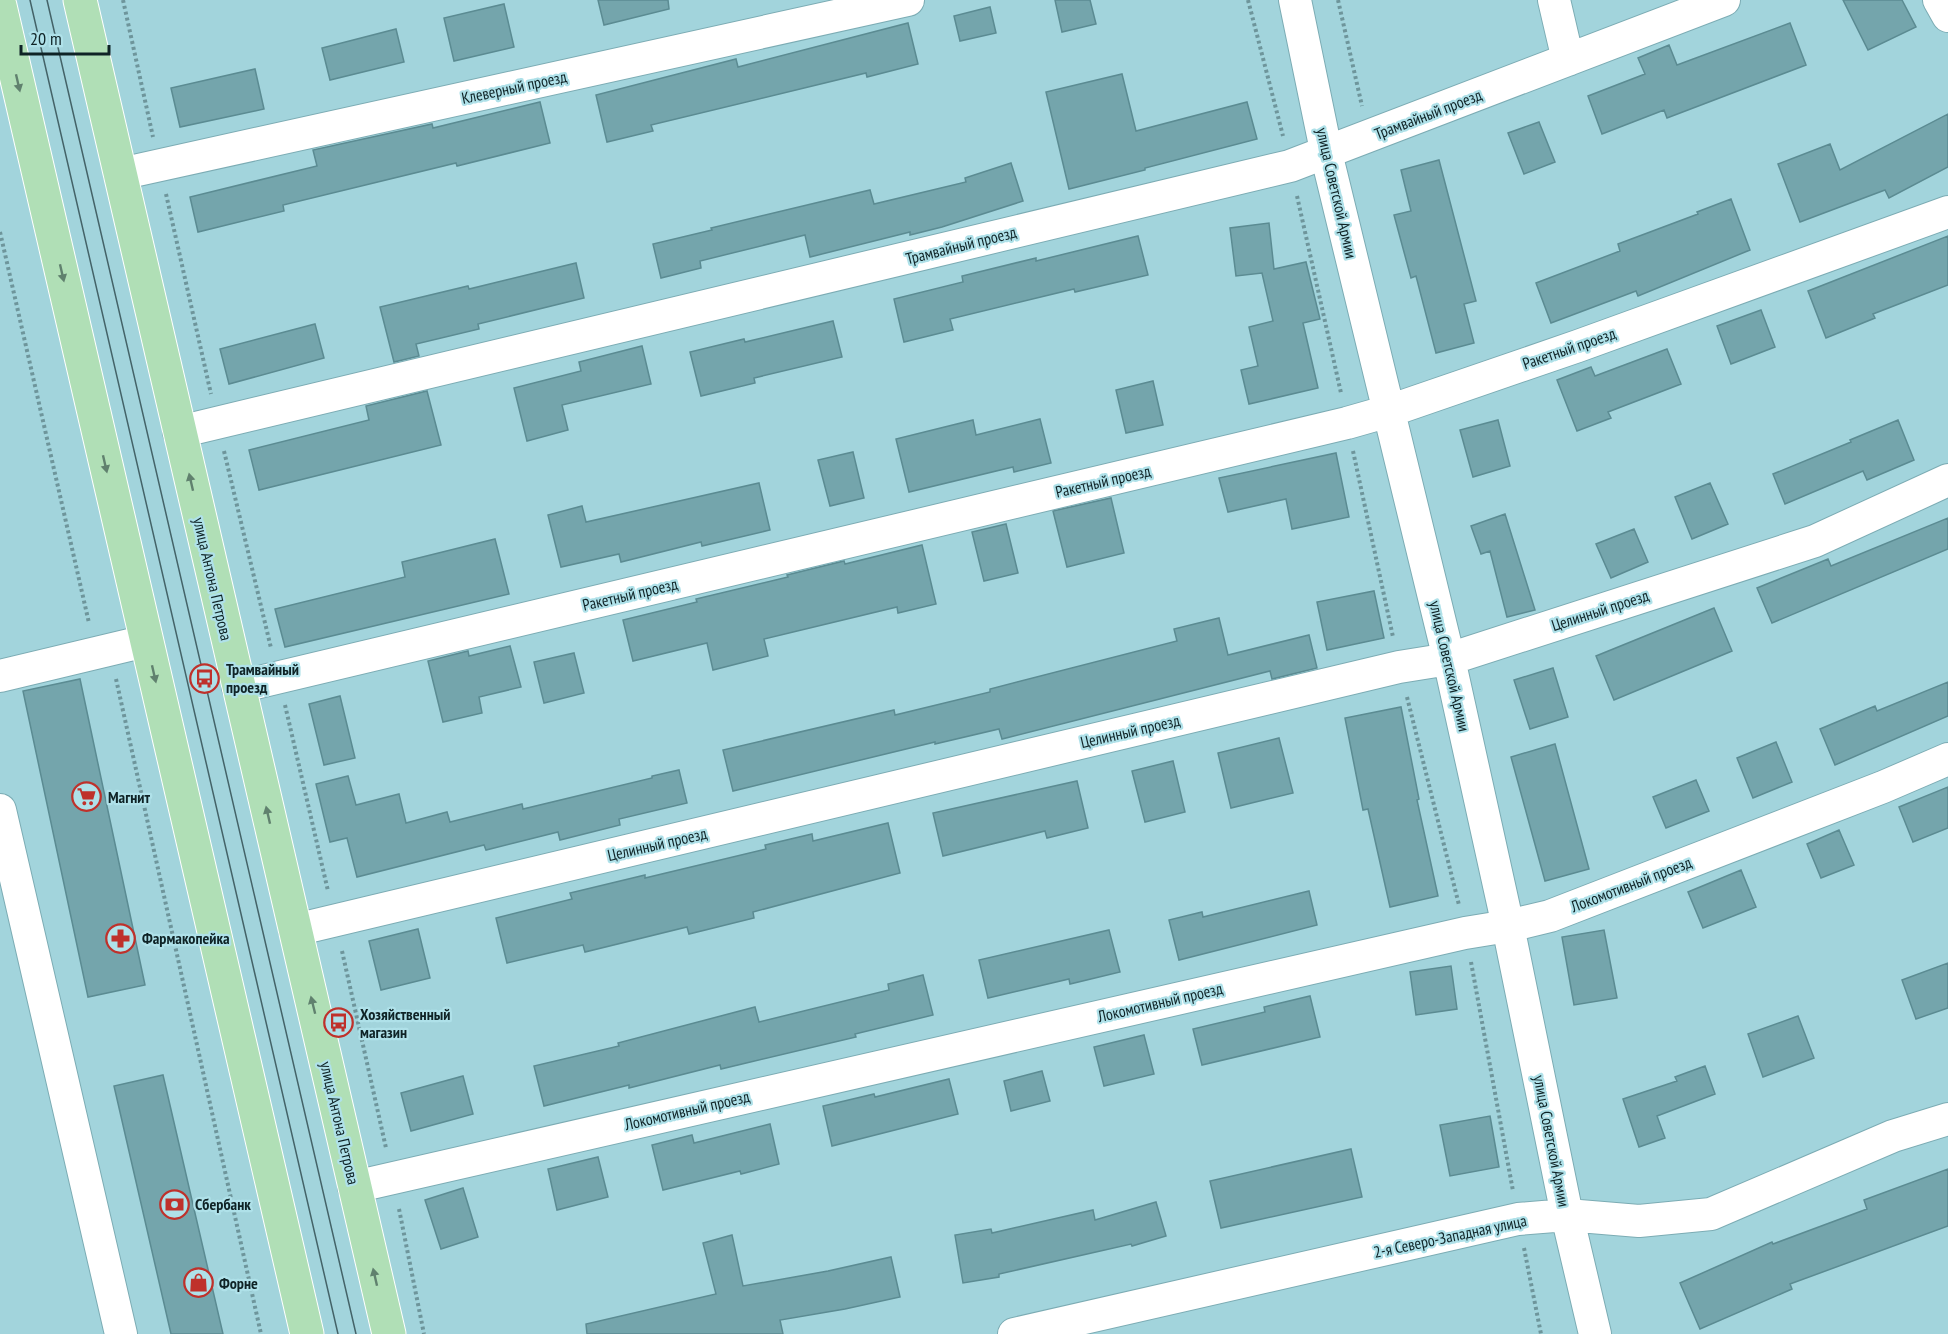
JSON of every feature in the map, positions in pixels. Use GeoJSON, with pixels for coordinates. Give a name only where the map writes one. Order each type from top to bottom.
{"type":"FeatureCollection","features":[{"type":"Feature","properties":{"kind":"main road","name":"улица Антона Петрова"},"geometry":{"type":"LineString","coordinates":[[80,0],[389,1334]]}},
{"type":"Feature","properties":{"kind":"main road"},"geometry":{"type":"LineString","coordinates":[[0,6],[307,1334]]}},
{"type":"Feature","properties":{"kind":"street","name":"Клеверный проезд"},"geometry":{"type":"LineString","coordinates":[[120,174],[908,0]]}},
{"type":"Feature","properties":{"kind":"street","name":"улица Советской Армии"},"geometry":{"type":"LineString","coordinates":[[1294,0],[1326,152],[1449,659],[1508,926],[1567,1215],[1595,1334]]}},
{"type":"Feature","properties":{"kind":"street"},"geometry":{"type":"LineString","coordinates":[[1554,0],[1568,60]]}},
{"type":"Feature","properties":{"kind":"street","name":"Трамвайный проезд"},"geometry":{"type":"LineString","coordinates":[[180,432],[1290,166],[1724,0]]}},
{"type":"Feature","properties":{"kind":"street"},"geometry":{"type":"LineString","coordinates":[[1939,0],[1948,16]]}},
{"type":"Feature","properties":{"kind":"street","name":"Ракетный проезд"},"geometry":{"type":"LineString","coordinates":[[238,687],[1336,426],[1389,411],[1578,346],[1948,212]]}},
{"type":"Feature","properties":{"kind":"street","name":"Целинный проезд"},"geometry":{"type":"LineString","coordinates":[[295,930],[1376,672],[1449,659],[1815,541],[1948,480]]}},
{"type":"Feature","properties":{"kind":"street"},"geometry":{"type":"LineString","coordinates":[[0,676],[146,641]]}},
{"type":"Feature","properties":{"kind":"street","name":"Локомотивный проезд"},"geometry":{"type":"LineString","coordinates":[[354,1186],[1442,938],[1508,926],[1561,912],[1883,787],[1948,759]]}},
{"type":"Feature","properties":{"kind":"street"},"geometry":{"type":"LineString","coordinates":[[0,810],[121,1334]]}},
{"type":"Feature","properties":{"kind":"street","name":"2-я Северо-Западная улица"},"geometry":{"type":"LineString","coordinates":[[1014,1334],[1518,1219],[1567,1215],[1639,1221],[1711,1214],[1893,1136],[1948,1119]]}},
{"type":"Feature","properties":{"kind":"path"},"geometry":{"type":"LineString","coordinates":[[1338,0],[1369,136]]}},
{"type":"Feature","properties":{"kind":"path"},"geometry":{"type":"LineString","coordinates":[[0,232],[91,632],[109,649],[261,1334]]}},
{"type":"Feature","properties":{"kind":"building"},"geometry":{"type":"Polygon","coordinates":[[[598,0],[668,0],[669,9],[604,25],[598,0]]]}},
{"type":"Feature","properties":{"kind":"building"},"geometry":{"type":"Polygon","coordinates":[[[1055,0],[1090,0],[1096,24],[1062,32],[1055,0]]]}},
{"type":"Feature","properties":{"kind":"building"},"geometry":{"type":"Polygon","coordinates":[[[1843,0],[1902,0],[1916,27],[1868,50],[1843,0]]]}},
{"type":"Feature","properties":{"kind":"building"},"geometry":{"type":"Polygon","coordinates":[[[504,4],[514,47],[454,61],[444,18],[504,4]]]}},
{"type":"Feature","properties":{"kind":"building"},"geometry":{"type":"Polygon","coordinates":[[[990,7],[996,33],[960,41],[954,16],[990,7]]]}},
{"type":"Feature","properties":{"kind":"building"},"geometry":{"type":"Polygon","coordinates":[[[908,23],[918,64],[867,77],[866,73],[651,125],[653,131],[607,142],[596,95],[736,59],[738,67],[908,23]]]}},
{"type":"Feature","properties":{"kind":"building"},"geometry":{"type":"Polygon","coordinates":[[[1790,23],[1806,65],[1667,118],[1664,110],[1602,134],[1588,96],[1645,74],[1638,58],[1669,45],[1677,65],[1790,23]]]}},
{"type":"Feature","properties":{"kind":"building"},"geometry":{"type":"Polygon","coordinates":[[[396,29],[404,62],[330,80],[322,48],[396,29]]]}},
{"type":"Feature","properties":{"kind":"building"},"geometry":{"type":"Polygon","coordinates":[[[255,69],[264,109],[180,127],[171,88],[255,69]]]}},
{"type":"Feature","properties":{"kind":"building"},"geometry":{"type":"Polygon","coordinates":[[[1122,74],[1136,131],[1247,102],[1257,139],[1069,189],[1046,92],[1122,74]]]}},
{"type":"Feature","properties":{"kind":"building"},"geometry":{"type":"Polygon","coordinates":[[[540,102],[550,143],[283,205],[284,211],[198,232],[190,197],[317,166],[313,150],[432,124],[433,128],[540,102]]]}},
{"type":"Feature","properties":{"kind":"building"},"geometry":{"type":"Polygon","coordinates":[[[1948,114],[1948,167],[1889,198],[1885,190],[1800,222],[1778,164],[1830,144],[1840,170],[1948,114]]]}},
{"type":"Feature","properties":{"kind":"building"},"geometry":{"type":"Polygon","coordinates":[[[1539,122],[1555,162],[1524,174],[1508,133],[1539,122]]]}},
{"type":"Feature","properties":{"kind":"building"},"geometry":{"type":"Polygon","coordinates":[[[1439,160],[1476,301],[1464,304],[1474,343],[1436,353],[1416,276],[1411,278],[1394,215],[1411,211],[1401,170],[1439,160]]]}},
{"type":"Feature","properties":{"kind":"building"},"geometry":{"type":"Polygon","coordinates":[[[1011,163],[1023,201],[942,227],[910,235],[910,232],[810,257],[805,235],[700,261],[701,268],[661,278],[653,244],[870,190],[874,204],[966,182],[965,178],[1011,163]]]}},
{"type":"Feature","properties":{"kind":"building"},"geometry":{"type":"Polygon","coordinates":[[[1731,199],[1750,250],[1638,296],[1636,291],[1551,323],[1536,283],[1620,251],[1618,244],[1731,199]]]}},
{"type":"Feature","properties":{"kind":"building"},"geometry":{"type":"Polygon","coordinates":[[[1269,223],[1274,269],[1306,262],[1320,319],[1303,323],[1318,388],[1249,404],[1241,370],[1258,366],[1249,327],[1273,321],[1262,273],[1236,276],[1230,228],[1269,223]]]}},
{"type":"Feature","properties":{"kind":"building"},"geometry":{"type":"Polygon","coordinates":[[[1138,236],[1148,275],[1075,292],[1074,289],[950,319],[953,330],[904,342],[894,299],[963,282],[962,276],[1138,236]]]}},
{"type":"Feature","properties":{"kind":"building"},"geometry":{"type":"Polygon","coordinates":[[[1948,236],[1948,285],[1873,314],[1875,318],[1826,338],[1808,291],[1948,236]]]}},
{"type":"Feature","properties":{"kind":"building"},"geometry":{"type":"Polygon","coordinates":[[[576,263],[584,298],[478,324],[479,329],[416,344],[419,356],[394,362],[380,307],[468,286],[469,289],[576,263]]]}},
{"type":"Feature","properties":{"kind":"building"},"geometry":{"type":"Polygon","coordinates":[[[1761,310],[1775,347],[1731,364],[1717,326],[1761,310]]]}},
{"type":"Feature","properties":{"kind":"building"},"geometry":{"type":"Polygon","coordinates":[[[833,321],[842,357],[754,378],[755,383],[701,396],[690,352],[744,339],[745,342],[833,321]]]}},
{"type":"Feature","properties":{"kind":"building"},"geometry":{"type":"Polygon","coordinates":[[[315,324],[324,358],[229,384],[220,349],[315,324]]]}},
{"type":"Feature","properties":{"kind":"building"},"geometry":{"type":"Polygon","coordinates":[[[642,346],[651,384],[562,405],[568,430],[527,441],[514,388],[581,371],[579,362],[642,346]]]}},
{"type":"Feature","properties":{"kind":"building"},"geometry":{"type":"Polygon","coordinates":[[[1667,349],[1681,384],[1608,412],[1611,418],[1577,431],[1557,380],[1591,367],[1595,376],[1667,349]]]}},
{"type":"Feature","properties":{"kind":"building"},"geometry":{"type":"Polygon","coordinates":[[[1153,381],[1163,425],[1126,433],[1116,390],[1153,381]]]}},
{"type":"Feature","properties":{"kind":"building"},"geometry":{"type":"Polygon","coordinates":[[[427,391],[441,445],[259,490],[249,450],[369,420],[366,406],[427,391]]]}},
{"type":"Feature","properties":{"kind":"building"},"geometry":{"type":"Polygon","coordinates":[[[1040,419],[1051,463],[1014,472],[1013,467],[909,492],[896,439],[973,420],[976,435],[1040,419]]]}},
{"type":"Feature","properties":{"kind":"building"},"geometry":{"type":"Polygon","coordinates":[[[1498,420],[1510,466],[1473,477],[1460,430],[1498,420]]]}},
{"type":"Feature","properties":{"kind":"building"},"geometry":{"type":"Polygon","coordinates":[[[1898,420],[1914,460],[1867,480],[1863,471],[1785,504],[1773,474],[1898,420]]]}},
{"type":"Feature","properties":{"kind":"building"},"geometry":{"type":"Polygon","coordinates":[[[853,452],[864,498],[830,506],[818,460],[853,452]]]}},
{"type":"Feature","properties":{"kind":"building"},"geometry":{"type":"Polygon","coordinates":[[[1336,453],[1349,517],[1292,529],[1286,499],[1228,512],[1219,478],[1336,453]]]}},
{"type":"Feature","properties":{"kind":"building"},"geometry":{"type":"Polygon","coordinates":[[[759,483],[770,530],[702,546],[701,542],[621,562],[619,554],[561,567],[548,515],[582,506],[586,522],[759,483]]]}},
{"type":"Feature","properties":{"kind":"building"},"geometry":{"type":"Polygon","coordinates":[[[1710,483],[1728,524],[1692,539],[1675,497],[1710,483]]]}},
{"type":"Feature","properties":{"kind":"building"},"geometry":{"type":"Polygon","coordinates":[[[1111,498],[1124,553],[1067,567],[1053,511],[1111,498]]]}},
{"type":"Feature","properties":{"kind":"building"},"geometry":{"type":"Polygon","coordinates":[[[1505,514],[1535,610],[1507,617],[1490,551],[1481,554],[1471,526],[1505,514]]]}},
{"type":"Feature","properties":{"kind":"building"},"geometry":{"type":"Polygon","coordinates":[[[1948,518],[1948,549],[1772,623],[1757,588],[1828,559],[1831,566],[1948,518]]]}},
{"type":"Feature","properties":{"kind":"building"},"geometry":{"type":"Polygon","coordinates":[[[1006,524],[1018,573],[984,581],[972,532],[1006,524]]]}},
{"type":"Feature","properties":{"kind":"building"},"geometry":{"type":"Polygon","coordinates":[[[1634,529],[1648,562],[1611,578],[1596,544],[1634,529]]]}},
{"type":"Feature","properties":{"kind":"building"},"geometry":{"type":"Polygon","coordinates":[[[495,539],[509,594],[285,647],[275,609],[405,577],[402,562],[495,539]]]}},
{"type":"Feature","properties":{"kind":"building"},"geometry":{"type":"Polygon","coordinates":[[[922,545],[936,604],[898,613],[897,607],[764,639],[768,656],[713,670],[707,643],[633,661],[623,620],[697,602],[696,599],[788,577],[787,575],[844,561],[845,564],[922,545]]]}},
{"type":"Feature","properties":{"kind":"building"},"geometry":{"type":"Polygon","coordinates":[[[1374,591],[1384,638],[1327,650],[1317,602],[1374,591]]]}},
{"type":"Feature","properties":{"kind":"building"},"geometry":{"type":"Polygon","coordinates":[[[1714,608],[1732,651],[1614,700],[1596,656],[1714,608]]]}},
{"type":"Feature","properties":{"kind":"building"},"geometry":{"type":"Polygon","coordinates":[[[1219,618],[1228,655],[1309,635],[1317,668],[1272,679],[1270,671],[1002,739],[999,729],[935,744],[935,742],[733,791],[723,750],[894,710],[895,715],[990,692],[990,689],[1177,641],[1174,629],[1219,618]]]}},
{"type":"Feature","properties":{"kind":"building"},"geometry":{"type":"Polygon","coordinates":[[[510,646],[521,687],[479,697],[482,713],[443,722],[428,661],[468,651],[469,656],[510,646]]]}},
{"type":"Feature","properties":{"kind":"building"},"geometry":{"type":"Polygon","coordinates":[[[574,653],[584,693],[544,703],[534,662],[574,653]]]}},
{"type":"Feature","properties":{"kind":"building"},"geometry":{"type":"Polygon","coordinates":[[[1553,668],[1568,717],[1530,729],[1514,680],[1553,668]]]}},
{"type":"Feature","properties":{"kind":"building"},"geometry":{"type":"Polygon","coordinates":[[[80,679],[145,985],[88,997],[23,691],[80,679]]]}},
{"type":"Feature","properties":{"kind":"building"},"geometry":{"type":"Polygon","coordinates":[[[1948,682],[1948,716],[1835,765],[1820,729],[1875,706],[1877,711],[1948,682]]]}},
{"type":"Feature","properties":{"kind":"building"},"geometry":{"type":"Polygon","coordinates":[[[340,696],[355,758],[324,765],[309,704],[340,696]]]}},
{"type":"Feature","properties":{"kind":"building"},"geometry":{"type":"Polygon","coordinates":[[[1401,707],[1419,799],[1417,800],[1438,896],[1390,907],[1368,809],[1363,810],[1345,718],[1401,707]]]}},
{"type":"Feature","properties":{"kind":"building"},"geometry":{"type":"Polygon","coordinates":[[[1279,738],[1293,793],[1231,808],[1218,753],[1279,738]]]}},
{"type":"Feature","properties":{"kind":"building"},"geometry":{"type":"Polygon","coordinates":[[[1776,742],[1792,782],[1753,798],[1737,758],[1776,742]]]}},
{"type":"Feature","properties":{"kind":"building"},"geometry":{"type":"Polygon","coordinates":[[[1555,744],[1589,869],[1545,881],[1511,757],[1555,744]]]}},
{"type":"Feature","properties":{"kind":"building"},"geometry":{"type":"Polygon","coordinates":[[[1173,761],[1185,812],[1145,822],[1132,771],[1173,761]]]}},
{"type":"Feature","properties":{"kind":"building"},"geometry":{"type":"Polygon","coordinates":[[[679,770],[687,803],[619,819],[620,825],[560,840],[558,832],[486,850],[484,845],[357,877],[347,838],[330,842],[316,784],[348,776],[356,805],[399,794],[406,823],[447,812],[450,822],[522,804],[523,809],[679,770]]]}},
{"type":"Feature","properties":{"kind":"building"},"geometry":{"type":"Polygon","coordinates":[[[1696,780],[1709,811],[1666,828],[1653,797],[1696,780]]]}},
{"type":"Feature","properties":{"kind":"building"},"geometry":{"type":"Polygon","coordinates":[[[1077,781],[1088,828],[1047,838],[1045,831],[943,856],[933,813],[1077,781]]]}},
{"type":"Feature","properties":{"kind":"building"},"geometry":{"type":"Polygon","coordinates":[[[1948,787],[1948,828],[1913,842],[1899,807],[1948,787]]]}},
{"type":"Feature","properties":{"kind":"building"},"geometry":{"type":"Polygon","coordinates":[[[888,823],[900,873],[753,912],[754,918],[689,934],[687,927],[585,952],[583,945],[507,963],[496,918],[572,899],[570,893],[766,849],[765,845],[812,834],[813,841],[888,823]]]}},
{"type":"Feature","properties":{"kind":"building"},"geometry":{"type":"Polygon","coordinates":[[[1839,830],[1854,865],[1821,878],[1807,844],[1839,830]]]}},
{"type":"Feature","properties":{"kind":"building"},"geometry":{"type":"Polygon","coordinates":[[[1741,870],[1756,907],[1703,928],[1688,892],[1741,870]]]}},
{"type":"Feature","properties":{"kind":"building"},"geometry":{"type":"Polygon","coordinates":[[[1309,891],[1317,925],[1179,960],[1169,920],[1202,912],[1203,917],[1309,891]]]}},
{"type":"Feature","properties":{"kind":"building"},"geometry":{"type":"Polygon","coordinates":[[[418,929],[430,978],[381,990],[369,941],[418,929]]]}},
{"type":"Feature","properties":{"kind":"building"},"geometry":{"type":"Polygon","coordinates":[[[1109,930],[1120,972],[1070,984],[1069,979],[988,998],[979,960],[1109,930]]]}},
{"type":"Feature","properties":{"kind":"building"},"geometry":{"type":"Polygon","coordinates":[[[1604,930],[1617,998],[1574,1005],[1562,937],[1604,930]]]}},
{"type":"Feature","properties":{"kind":"building"},"geometry":{"type":"Polygon","coordinates":[[[1948,963],[1948,1008],[1916,1019],[1902,980],[1948,963]]]}},
{"type":"Feature","properties":{"kind":"building"},"geometry":{"type":"Polygon","coordinates":[[[1451,966],[1457,1009],[1416,1015],[1410,972],[1451,966]]]}},
{"type":"Feature","properties":{"kind":"building"},"geometry":{"type":"Polygon","coordinates":[[[923,975],[933,1015],[855,1034],[856,1037],[721,1069],[720,1065],[544,1106],[534,1066],[619,1046],[618,1043],[755,1007],[759,1022],[889,990],[888,984],[923,975]]]}},
{"type":"Feature","properties":{"kind":"building"},"geometry":{"type":"Polygon","coordinates":[[[1310,996],[1320,1037],[1202,1065],[1193,1029],[1265,1012],[1264,1007],[1310,996]]]}},
{"type":"Feature","properties":{"kind":"building"},"geometry":{"type":"Polygon","coordinates":[[[1798,1016],[1814,1058],[1763,1077],[1748,1034],[1798,1016]]]}},
{"type":"Feature","properties":{"kind":"building"},"geometry":{"type":"Polygon","coordinates":[[[1144,1035],[1154,1074],[1104,1086],[1094,1047],[1144,1035]]]}},
{"type":"Feature","properties":{"kind":"building"},"geometry":{"type":"Polygon","coordinates":[[[1705,1066],[1715,1094],[1657,1116],[1665,1138],[1639,1147],[1623,1099],[1677,1081],[1675,1077],[1705,1066]]]}},
{"type":"Feature","properties":{"kind":"building"},"geometry":{"type":"Polygon","coordinates":[[[1042,1071],[1050,1101],[1011,1111],[1004,1081],[1042,1071]]]}},
{"type":"Feature","properties":{"kind":"building"},"geometry":{"type":"Polygon","coordinates":[[[163,1075],[223,1334],[171,1334],[114,1086],[163,1075]]]}},
{"type":"Feature","properties":{"kind":"building"},"geometry":{"type":"Polygon","coordinates":[[[463,1076],[473,1114],[411,1131],[401,1093],[463,1076]]]}},
{"type":"Feature","properties":{"kind":"building"},"geometry":{"type":"Polygon","coordinates":[[[949,1079],[958,1114],[832,1146],[823,1106],[874,1094],[875,1097],[949,1079]]]}},
{"type":"Feature","properties":{"kind":"building"},"geometry":{"type":"Polygon","coordinates":[[[1490,1116],[1499,1167],[1450,1176],[1440,1125],[1490,1116]]]}},
{"type":"Feature","properties":{"kind":"building"},"geometry":{"type":"Polygon","coordinates":[[[770,1124],[779,1164],[663,1190],[652,1145],[692,1135],[694,1143],[770,1124]]]}},
{"type":"Feature","properties":{"kind":"building"},"geometry":{"type":"Polygon","coordinates":[[[1351,1149],[1362,1197],[1221,1228],[1210,1181],[1351,1149]]]}},
{"type":"Feature","properties":{"kind":"building"},"geometry":{"type":"Polygon","coordinates":[[[598,1157],[608,1197],[557,1210],[548,1169],[598,1157]]]}},
{"type":"Feature","properties":{"kind":"building"},"geometry":{"type":"Polygon","coordinates":[[[1948,1169],[1948,1226],[1790,1284],[1792,1289],[1700,1329],[1680,1283],[1772,1242],[1773,1244],[1867,1209],[1864,1200],[1948,1169]]]}},
{"type":"Feature","properties":{"kind":"building"},"geometry":{"type":"Polygon","coordinates":[[[463,1188],[478,1237],[441,1249],[425,1200],[463,1188]]]}},
{"type":"Feature","properties":{"kind":"building"},"geometry":{"type":"Polygon","coordinates":[[[1156,1202],[1166,1236],[1132,1246],[1131,1244],[999,1274],[999,1277],[963,1283],[955,1235],[991,1229],[992,1233],[1093,1210],[1095,1220],[1156,1202]]]}},
{"type":"Feature","properties":{"kind":"building"},"geometry":{"type":"Polygon","coordinates":[[[732,1235],[743,1286],[891,1257],[900,1297],[780,1320],[783,1334],[587,1334],[586,1324],[716,1294],[703,1243],[732,1235]]]}},
{"type":"Feature","properties":{"kind":"tram line"},"geometry":{"type":"LineString","coordinates":[[30,0],[338,1334]]}},
{"type":"Feature","properties":{"kind":"tram line"},"geometry":{"type":"LineString","coordinates":[[47,0],[356,1334]]}},
{"type":"Feature","properties":{"kind":"place","name":"Трамвайный проезд"},"geometry":{"type":"Point","coordinates":[205,678]}},
{"type":"Feature","properties":{"kind":"place","name":"Магнит"},"geometry":{"type":"Point","coordinates":[87,797]}},
{"type":"Feature","properties":{"kind":"place","name":"Фармакопейка"},"geometry":{"type":"Point","coordinates":[121,938]}},
{"type":"Feature","properties":{"kind":"place","name":"Хозяйственный магазин"},"geometry":{"type":"Point","coordinates":[339,1023]}},
{"type":"Feature","properties":{"kind":"place","name":"Сбербанк"},"geometry":{"type":"Point","coordinates":[174,1204]}},
{"type":"Feature","properties":{"kind":"place","name":"Форне"},"geometry":{"type":"Point","coordinates":[198,1283]}}]}
